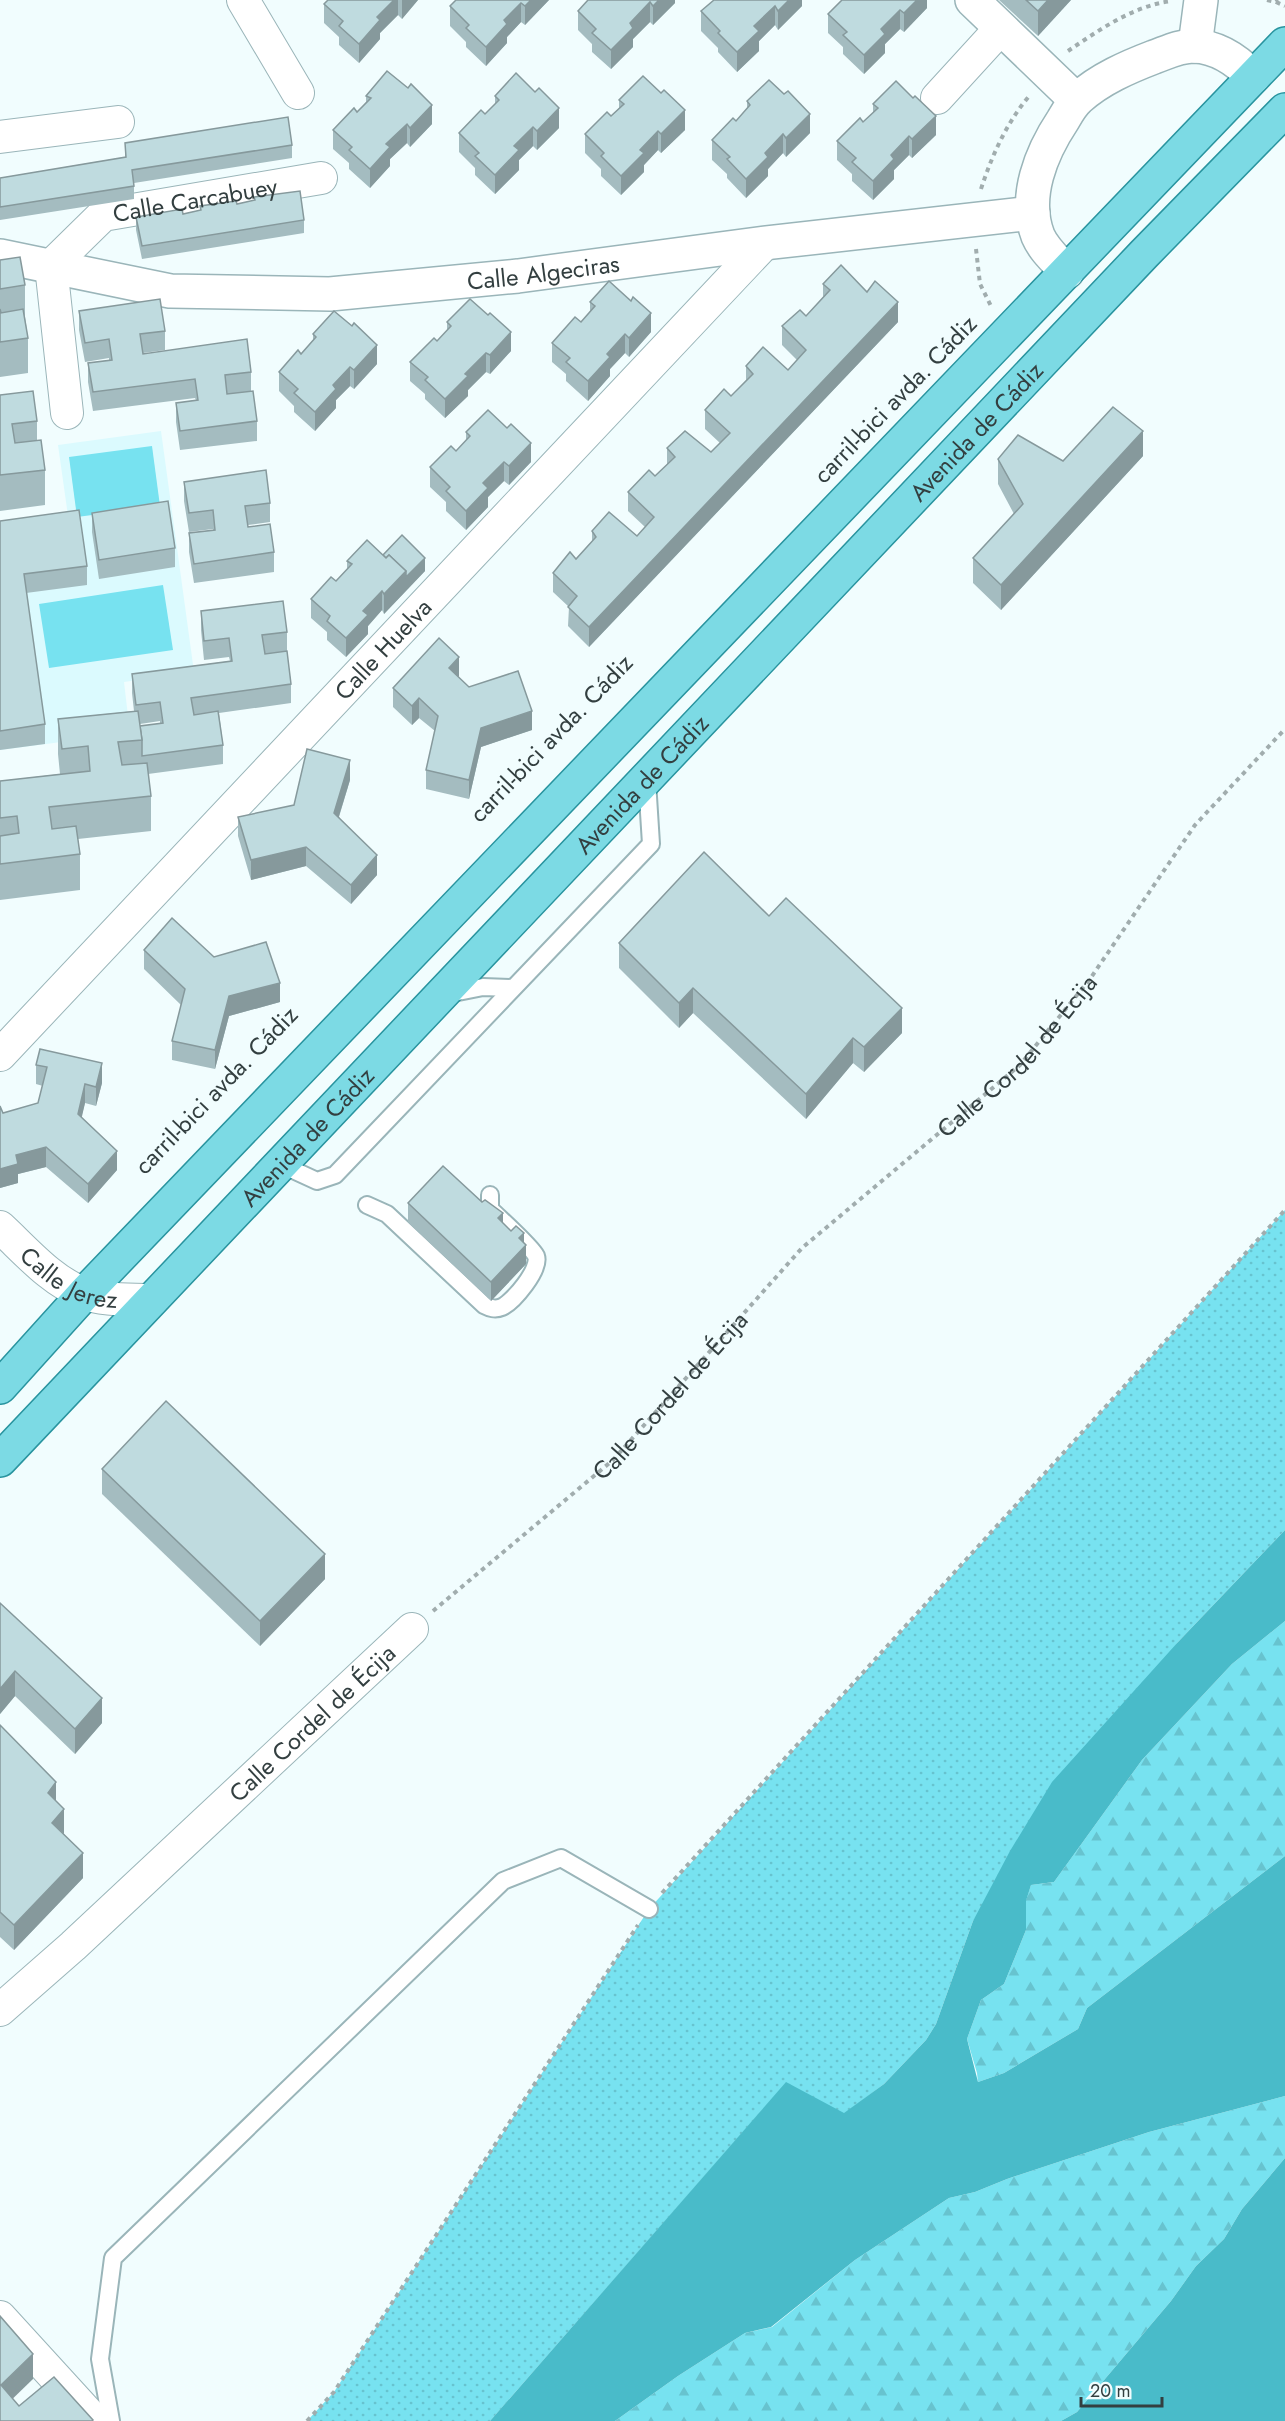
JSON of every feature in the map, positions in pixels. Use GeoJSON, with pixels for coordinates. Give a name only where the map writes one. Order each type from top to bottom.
{"type":"FeatureCollection","features":[{"type":"Feature","properties":{"kind":"main road","name":"Avenida de Cádiz"},"geometry":{"type":"LineString","coordinates":[[0,1387],[84,1294],[1285,44]]}},
{"type":"Feature","properties":{"kind":"main road"},"geometry":{"type":"LineString","coordinates":[[1144,254],[1168,202],[1252,111],[1257,102],[1253,77]]}},
{"type":"Feature","properties":{"kind":"main road","name":"Avenida de Cádiz"},"geometry":{"type":"LineString","coordinates":[[0,1460],[1144,254],[1285,110]]}},
{"type":"Feature","properties":{"kind":"main road"},"geometry":{"type":"LineString","coordinates":[[1067,272],[1100,302]]}},
{"type":"Feature","properties":{"kind":"street"},"geometry":{"type":"LineString","coordinates":[[243,0],[298,93]]}},
{"type":"Feature","properties":{"kind":"street"},"geometry":{"type":"LineString","coordinates":[[972,0],[1077,100]]}},
{"type":"Feature","properties":{"kind":"street"},"geometry":{"type":"LineString","coordinates":[[1195,46],[1201,0]]}},
{"type":"Feature","properties":{"kind":"street"},"geometry":{"type":"LineString","coordinates":[[937,98],[1001,28]]}},
{"type":"Feature","properties":{"kind":"street"},"geometry":{"type":"LineString","coordinates":[[1067,272],[1051,255],[1039,237],[1033,213],[1035,175],[1051,138],[1077,100],[1097,85],[1138,63],[1176,47],[1195,46],[1210,49],[1231,58],[1253,77]]}},
{"type":"Feature","properties":{"kind":"street"},"geometry":{"type":"LineString","coordinates":[[0,137],[118,122]]}},
{"type":"Feature","properties":{"kind":"street","name":"Calle Carcabuey"},"geometry":{"type":"LineString","coordinates":[[51,266],[103,215],[321,178]]}},
{"type":"Feature","properties":{"kind":"street","name":"Calle Algeciras"},"geometry":{"type":"LineString","coordinates":[[0,256],[170,291],[330,294],[518,276],[765,243],[1033,213]]}},
{"type":"Feature","properties":{"kind":"street","name":"Calle Huelva"},"geometry":{"type":"LineString","coordinates":[[0,1055],[765,243]]}},
{"type":"Feature","properties":{"kind":"street"},"geometry":{"type":"LineString","coordinates":[[51,266],[67,413]]}},
{"type":"Feature","properties":{"kind":"street","name":"Calle Jerez"},"geometry":{"type":"LineString","coordinates":[[0,1227],[59,1280],[84,1294],[119,1299],[152,1300]]}},
{"type":"Feature","properties":{"kind":"street","name":"Calle Cordel de Écija"},"geometry":{"type":"LineString","coordinates":[[0,2010],[73,1946],[412,1629]]}},
{"type":"Feature","properties":{"kind":"street"},"geometry":{"type":"LineString","coordinates":[[0,2317],[95,2421]]}},
{"type":"Feature","properties":{"kind":"lane"},"geometry":{"type":"LineString","coordinates":[[280,1164],[317,1181],[335,1175],[400,1110],[512,988],[651,844],[647,780]]}},
{"type":"Feature","properties":{"kind":"lane"},"geometry":{"type":"LineString","coordinates":[[443,995],[483,987],[512,988]]}},
{"type":"Feature","properties":{"kind":"lane"},"geometry":{"type":"LineString","coordinates":[[367,1205],[387,1214],[484,1305],[493,1309],[503,1307],[532,1276],[537,1266],[536,1255],[490,1209],[490,1195]]}},
{"type":"Feature","properties":{"kind":"lane"},"geometry":{"type":"LineString","coordinates":[[111,2421],[100,2359],[112,2258],[503,1881],[561,1858],[649,1909]]}},
{"type":"Feature","properties":{"kind":"path","name":"carril-bici avda. Cádiz"},"geometry":{"type":"LineString","coordinates":[[993,310],[980,284],[975,219],[982,187],[997,145],[1019,108],[1064,53],[1106,25],[1157,1],[1174,0]]}},
{"type":"Feature","properties":{"kind":"path"},"geometry":{"type":"LineString","coordinates":[[1267,0],[1277,1],[1285,6]]}},
{"type":"Feature","properties":{"kind":"path","name":"Calle Cordel de Écija"},"geometry":{"type":"LineString","coordinates":[[412,1629],[613,1460],[802,1248],[1020,1065],[1090,979],[1195,825],[1285,729]]}},
{"type":"Feature","properties":{"kind":"path"},"geometry":{"type":"LineString","coordinates":[[307,2421],[334,2392],[649,1909],[1285,1210]]}},
{"type":"Feature","properties":{"kind":"shaded area"},"geometry":{"type":"Polygon","coordinates":[[[161,431],[194,672],[124,682],[130,733],[0,750],[0,540],[70,530],[58,445],[161,431]]]}},
{"type":"Feature","properties":{"kind":"shaded area"},"geometry":{"type":"Polygon","coordinates":[[[1285,1530],[1285,1621],[1232,1664],[1142,1760],[1054,1882],[1031,1885],[1026,1901],[1026,1930],[1004,1984],[981,2000],[967,2039],[978,2082],[1004,2073],[1078,2029],[1087,2008],[1285,1856],[1285,2096],[1149,2132],[1007,2179],[975,2192],[949,2198],[855,2260],[771,2327],[745,2333],[678,2376],[615,2421],[490,2421],[786,2082],[844,2113],[884,2084],[926,2040],[936,2024],[973,1921],[1010,1851],[1052,1782],[1178,1642],[1285,1530]]]}},
{"type":"Feature","properties":{"kind":"shaded area"},"geometry":{"type":"Polygon","coordinates":[[[1285,2158],[1285,2421],[1061,2421],[1077,2412],[1171,2301],[1196,2266],[1224,2239],[1242,2209],[1285,2158]]]}},
{"type":"Feature","properties":{"kind":"green space"},"geometry":{"type":"Polygon","coordinates":[[[152,446],[160,506],[77,517],[69,457],[152,446]]]}},
{"type":"Feature","properties":{"kind":"green space"},"geometry":{"type":"Polygon","coordinates":[[[163,585],[173,650],[49,668],[39,604],[163,585]]]}},
{"type":"Feature","properties":{"kind":"green space"},"geometry":{"type":"Polygon","coordinates":[[[1285,1210],[1285,1530],[1178,1642],[973,1921],[936,2024],[926,2040],[884,2084],[844,2114],[786,2083],[490,2421],[307,2421],[334,2392],[649,1909],[1285,1210]]]}},
{"type":"Feature","properties":{"kind":"green space"},"geometry":{"type":"Polygon","coordinates":[[[1285,1621],[1285,1856],[1087,2008],[1078,2029],[1004,2073],[978,2082],[967,2039],[981,2000],[1004,1984],[1026,1930],[1026,1900],[1031,1885],[1054,1882],[1142,1760],[1232,1664],[1285,1621]]]}},
{"type":"Feature","properties":{"kind":"green space"},"geometry":{"type":"Polygon","coordinates":[[[1285,2096],[1285,2158],[1242,2209],[1224,2239],[1196,2266],[1171,2301],[1077,2412],[1061,2421],[615,2421],[678,2376],[745,2333],[772,2327],[855,2260],[949,2198],[975,2192],[1007,2179],[1149,2132],[1285,2096]]]}},
{"type":"Feature","properties":{"kind":"building"},"geometry":{"type":"Polygon","coordinates":[[[328,0],[394,0],[377,17],[380,20],[359,44],[339,26],[343,21],[324,4],[328,0]]]}},
{"type":"Feature","properties":{"kind":"building"},"geometry":{"type":"Polygon","coordinates":[[[456,0],[531,0],[525,6],[521,3],[504,20],[507,24],[486,47],[466,28],[469,25],[450,6],[456,0]]]}},
{"type":"Feature","properties":{"kind":"building"},"geometry":{"type":"Polygon","coordinates":[[[588,0],[659,0],[653,6],[650,2],[630,23],[633,28],[611,50],[592,33],[596,29],[578,11],[588,0]]]}},
{"type":"Feature","properties":{"kind":"building"},"geometry":{"type":"Polygon","coordinates":[[[714,0],[789,0],[778,11],[775,6],[754,26],[759,31],[737,52],[701,11],[714,0]]]}},
{"type":"Feature","properties":{"kind":"building"},"geometry":{"type":"Polygon","coordinates":[[[842,0],[917,0],[904,13],[900,10],[881,29],[885,34],[864,55],[843,35],[847,32],[828,14],[842,0]]]}},
{"type":"Feature","properties":{"kind":"building"},"geometry":{"type":"Polygon","coordinates":[[[1026,0],[1048,0],[1038,11],[1026,0]]]}},
{"type":"Feature","properties":{"kind":"building"},"geometry":{"type":"Polygon","coordinates":[[[387,71],[408,88],[411,84],[432,105],[410,128],[407,124],[386,144],[390,147],[370,169],[349,150],[352,147],[333,130],[354,108],[357,112],[371,98],[366,96],[387,71]]]}},
{"type":"Feature","properties":{"kind":"building"},"geometry":{"type":"Polygon","coordinates":[[[516,73],[535,92],[539,88],[559,108],[537,131],[533,127],[514,146],[519,150],[495,175],[475,156],[479,153],[459,133],[481,110],[485,114],[499,100],[495,96],[516,73]]]}},
{"type":"Feature","properties":{"kind":"building"},"geometry":{"type":"Polygon","coordinates":[[[643,76],[661,93],[664,90],[685,110],[661,134],[658,131],[640,150],[644,153],[621,176],[601,156],[604,153],[585,134],[607,112],[611,116],[624,104],[619,100],[643,76]]]}},
{"type":"Feature","properties":{"kind":"building"},"geometry":{"type":"Polygon","coordinates":[[[769,80],[784,94],[788,91],[810,114],[786,138],[783,134],[765,153],[768,157],[746,179],[727,159],[730,157],[712,140],[733,118],[736,121],[750,105],[747,101],[769,80]]]}},
{"type":"Feature","properties":{"kind":"building"},"geometry":{"type":"Polygon","coordinates":[[[896,81],[936,116],[912,139],[909,136],[891,155],[894,159],[873,181],[852,162],[856,158],[837,141],[860,118],[863,122],[878,108],[873,104],[896,81]]]}},
{"type":"Feature","properties":{"kind":"building"},"geometry":{"type":"Polygon","coordinates":[[[288,117],[292,145],[132,170],[134,186],[0,207],[0,178],[126,157],[125,143],[288,117]]]}},
{"type":"Feature","properties":{"kind":"building"},"geometry":{"type":"Polygon","coordinates":[[[300,191],[304,220],[142,246],[136,217],[182,209],[183,214],[201,210],[200,206],[236,201],[237,204],[255,200],[254,197],[300,191]]]}},
{"type":"Feature","properties":{"kind":"building"},"geometry":{"type":"Polygon","coordinates":[[[20,257],[25,285],[0,289],[0,260],[20,257]]]}},
{"type":"Feature","properties":{"kind":"building"},"geometry":{"type":"Polygon","coordinates":[[[841,265],[867,292],[875,281],[898,302],[589,627],[568,607],[577,596],[553,573],[570,552],[576,559],[596,537],[592,531],[609,512],[637,536],[654,517],[628,492],[649,470],[655,476],[675,457],[667,448],[685,431],[711,452],[730,433],[705,410],[724,389],[731,396],[753,374],[746,366],[763,347],[788,370],[806,350],[782,326],[800,310],[806,316],[830,290],[823,284],[841,265]]]}},
{"type":"Feature","properties":{"kind":"building"},"geometry":{"type":"Polygon","coordinates":[[[609,281],[631,301],[633,297],[651,313],[629,338],[625,334],[607,354],[610,357],[588,381],[566,362],[570,358],[552,343],[575,317],[581,322],[595,306],[590,302],[609,281]]]}},
{"type":"Feature","properties":{"kind":"building"},"geometry":{"type":"Polygon","coordinates":[[[160,299],[165,331],[140,334],[143,354],[247,339],[251,372],[225,375],[227,394],[253,391],[257,421],[180,431],[176,403],[198,400],[195,379],[93,392],[88,363],[112,360],[109,339],[85,343],[79,311],[160,299]]]}},
{"type":"Feature","properties":{"kind":"building"},"geometry":{"type":"Polygon","coordinates":[[[470,299],[511,332],[490,355],[486,353],[465,374],[468,376],[445,399],[425,380],[428,377],[410,362],[434,338],[437,341],[451,326],[447,322],[470,299]]]}},
{"type":"Feature","properties":{"kind":"building"},"geometry":{"type":"Polygon","coordinates":[[[0,309],[1,313],[23,309],[28,338],[0,342],[0,309]]]}},
{"type":"Feature","properties":{"kind":"building"},"geometry":{"type":"Polygon","coordinates":[[[334,311],[352,326],[354,323],[377,345],[354,370],[350,367],[333,385],[336,389],[315,412],[294,393],[298,389],[279,372],[298,350],[301,354],[316,337],[313,334],[334,311]]]}},
{"type":"Feature","properties":{"kind":"building"},"geometry":{"type":"Polygon","coordinates":[[[33,391],[37,421],[12,424],[15,443],[41,440],[45,470],[0,475],[0,395],[33,391]]]}},
{"type":"Feature","properties":{"kind":"building"},"geometry":{"type":"Polygon","coordinates":[[[1113,407],[1143,431],[1001,585],[973,558],[1023,504],[998,459],[1018,435],[1063,461],[1113,407]]]}},
{"type":"Feature","properties":{"kind":"building"},"geometry":{"type":"Polygon","coordinates":[[[488,410],[507,428],[511,424],[531,443],[509,466],[504,462],[483,483],[488,488],[466,511],[446,491],[450,487],[430,467],[451,446],[456,451],[470,436],[466,432],[488,410]]]}},
{"type":"Feature","properties":{"kind":"building"},"geometry":{"type":"Polygon","coordinates":[[[266,470],[270,503],[245,506],[248,527],[270,524],[274,552],[194,564],[189,533],[215,530],[213,510],[189,513],[184,482],[266,470]]]}},
{"type":"Feature","properties":{"kind":"building"},"geometry":{"type":"Polygon","coordinates":[[[168,501],[175,548],[99,560],[92,513],[168,501]]]}},
{"type":"Feature","properties":{"kind":"building"},"geometry":{"type":"Polygon","coordinates":[[[79,510],[87,566],[24,574],[45,724],[0,731],[0,521],[79,510]]]}},
{"type":"Feature","properties":{"kind":"building"},"geometry":{"type":"Polygon","coordinates":[[[402,535],[425,558],[406,577],[406,571],[389,555],[386,558],[383,555],[402,535]]]}},
{"type":"Feature","properties":{"kind":"building"},"geometry":{"type":"Polygon","coordinates":[[[367,540],[386,558],[389,555],[406,571],[384,594],[382,591],[363,611],[368,615],[346,638],[327,621],[330,616],[311,599],[331,577],[336,581],[352,564],[347,561],[367,540]]]}},
{"type":"Feature","properties":{"kind":"building"},"geometry":{"type":"Polygon","coordinates":[[[283,601],[287,632],[262,635],[265,654],[287,651],[291,684],[191,698],[194,715],[218,711],[223,745],[142,756],[140,726],[163,723],[160,702],[136,705],[132,674],[232,661],[229,638],[204,641],[201,611],[283,601]]]}},
{"type":"Feature","properties":{"kind":"building"},"geometry":{"type":"Polygon","coordinates":[[[439,638],[459,657],[449,668],[469,687],[518,671],[532,711],[481,728],[469,780],[426,770],[438,716],[419,698],[412,706],[393,688],[439,638]]]}},
{"type":"Feature","properties":{"kind":"building"},"geometry":{"type":"Polygon","coordinates":[[[138,711],[142,740],[118,742],[122,765],[147,763],[151,796],[49,807],[52,829],[76,826],[80,854],[0,864],[0,836],[19,833],[17,816],[0,818],[0,781],[90,771],[88,746],[62,749],[58,719],[138,711]]]}},
{"type":"Feature","properties":{"kind":"building"},"geometry":{"type":"Polygon","coordinates":[[[307,749],[350,760],[334,813],[377,855],[351,885],[306,847],[251,860],[238,817],[294,805],[307,749]]]}},
{"type":"Feature","properties":{"kind":"building"},"geometry":{"type":"Polygon","coordinates":[[[704,852],[769,916],[786,898],[902,1008],[864,1047],[853,1038],[806,1094],[693,988],[679,1003],[619,943],[704,852]]]}},
{"type":"Feature","properties":{"kind":"building"},"geometry":{"type":"Polygon","coordinates":[[[172,918],[214,957],[266,942],[280,983],[229,996],[215,1050],[172,1041],[185,989],[144,950],[172,918]]]}},
{"type":"Feature","properties":{"kind":"building"},"geometry":{"type":"Polygon","coordinates":[[[40,1049],[102,1063],[96,1087],[85,1084],[78,1114],[117,1151],[88,1184],[46,1147],[16,1155],[18,1164],[0,1169],[0,1106],[3,1113],[38,1103],[47,1067],[36,1065],[40,1049]]]}},
{"type":"Feature","properties":{"kind":"building"},"geometry":{"type":"Polygon","coordinates":[[[443,1166],[482,1202],[485,1200],[503,1213],[498,1218],[511,1231],[516,1226],[524,1233],[519,1238],[526,1245],[491,1282],[408,1203],[443,1166]]]}},
{"type":"Feature","properties":{"kind":"building"},"geometry":{"type":"Polygon","coordinates":[[[166,1401],[325,1554],[260,1621],[102,1469],[166,1401]]]}},
{"type":"Feature","properties":{"kind":"building"},"geometry":{"type":"Polygon","coordinates":[[[0,1603],[102,1698],[75,1729],[15,1671],[0,1689],[0,1603]]]}},
{"type":"Feature","properties":{"kind":"building"},"geometry":{"type":"Polygon","coordinates":[[[0,1725],[56,1782],[48,1793],[64,1809],[52,1823],[83,1853],[14,1925],[0,1912],[0,1725]]]}},
{"type":"Feature","properties":{"kind":"building"},"geometry":{"type":"Polygon","coordinates":[[[0,2316],[33,2354],[1,2385],[19,2406],[54,2377],[92,2421],[0,2421],[0,2316]]]}}]}
